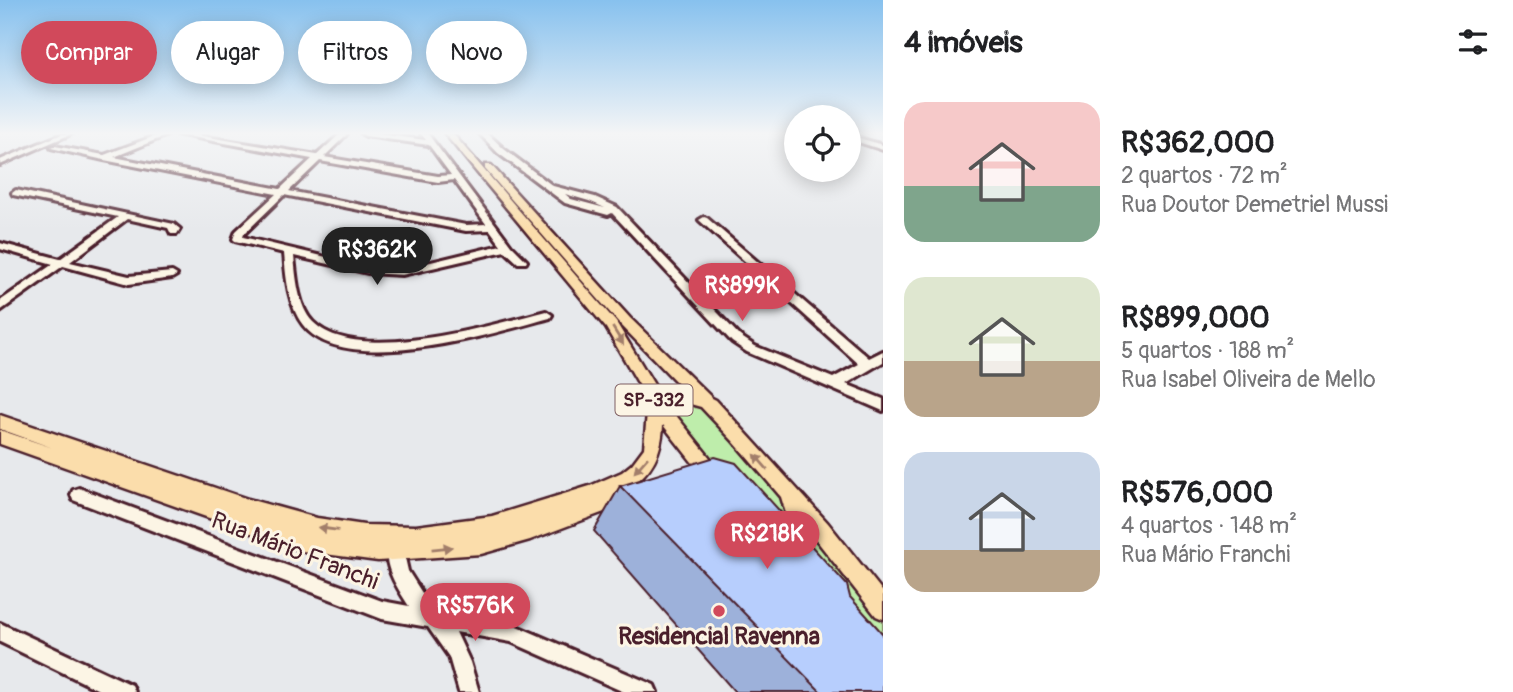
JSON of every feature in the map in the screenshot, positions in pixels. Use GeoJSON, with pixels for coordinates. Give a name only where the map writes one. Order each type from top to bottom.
{"type":"FeatureCollection","features":[{"type":"Feature","properties":{"kind":"main road","name":"SP-332"},"geometry":{"type":"LineString","coordinates":[[476,166],[611,325],[655,401],[685,444],[720,482]]}},
{"type":"Feature","properties":{"kind":"main road","name":"SP-332"},"geometry":{"type":"LineString","coordinates":[[488,166],[625,321],[711,405],[788,492],[883,609]]}},
{"type":"Feature","properties":{"kind":"main road"},"geometry":{"type":"LineString","coordinates":[[0,437],[302,541],[363,550],[495,526],[629,477],[646,463],[653,447],[655,401],[675,394],[711,405]]}},
{"type":"Feature","properties":{"kind":"main road"},"geometry":{"type":"LineString","coordinates":[[0,422],[247,508],[307,526],[396,543],[481,544],[530,531],[615,498],[647,491]]}},
{"type":"Feature","properties":{"kind":"main road"},"geometry":{"type":"LineString","coordinates":[[778,547],[758,531],[792,530],[798,524],[788,492]]}},
{"type":"Feature","properties":{"kind":"street"},"geometry":{"type":"LineString","coordinates":[[146,166],[466,228],[491,227]]}},
{"type":"Feature","properties":{"kind":"street"},"geometry":{"type":"LineString","coordinates":[[309,166],[237,237],[247,243],[289,253],[386,272],[402,272],[507,247]]}},
{"type":"Feature","properties":{"kind":"street"},"geometry":{"type":"LineString","coordinates":[[369,166],[438,179],[456,177]]}},
{"type":"Feature","properties":{"kind":"street"},"geometry":{"type":"LineString","coordinates":[[448,166],[491,227],[522,261]]}},
{"type":"Feature","properties":{"kind":"street"},"geometry":{"type":"LineString","coordinates":[[522,166],[551,188],[618,215],[736,339],[751,349],[883,405]]}},
{"type":"Feature","properties":{"kind":"street"},"geometry":{"type":"LineString","coordinates":[[16,193],[23,192],[171,226],[175,229],[174,232]]}},
{"type":"Feature","properties":{"kind":"street"},"geometry":{"type":"LineString","coordinates":[[0,307],[126,216]]}},
{"type":"Feature","properties":{"kind":"street"},"geometry":{"type":"LineString","coordinates":[[704,220],[867,364]]}},
{"type":"Feature","properties":{"kind":"street"},"geometry":{"type":"LineString","coordinates":[[0,246],[130,280],[172,275]]}},
{"type":"Feature","properties":{"kind":"street"},"geometry":{"type":"LineString","coordinates":[[289,253],[292,281],[308,324],[318,334],[335,343],[369,347],[404,346],[546,315]]}},
{"type":"Feature","properties":{"kind":"street"},"geometry":{"type":"LineString","coordinates":[[834,384],[883,356]]}},
{"type":"Feature","properties":{"kind":"street","name":"Rua Mário Franchi"},"geometry":{"type":"LineString","coordinates":[[79,495],[382,610],[432,617],[512,634],[617,685],[647,692]]}},
{"type":"Feature","properties":{"kind":"street"},"geometry":{"type":"LineString","coordinates":[[396,543],[396,562],[403,580],[412,596],[454,646],[469,692]]}},
{"type":"Feature","properties":{"kind":"street"},"geometry":{"type":"LineString","coordinates":[[0,632],[125,692]]}},
{"type":"Feature","properties":{"kind":"green space"},"geometry":{"type":"Polygon","coordinates":[[[672,399],[697,402],[783,500],[789,512],[786,518],[780,522],[762,516],[711,457],[696,449],[666,405],[672,399]]]}},
{"type":"Feature","properties":{"kind":"green space"},"geometry":{"type":"Polygon","coordinates":[[[806,524],[883,621],[883,636],[788,539],[806,524]]]}},
{"type":"Feature","properties":{"kind":"building"},"geometry":{"type":"Polygon","coordinates":[[[715,457],[736,463],[847,585],[850,597],[883,634],[883,692],[821,692],[620,486],[715,457]]]}},
{"type":"Feature","properties":{"kind":"place","name":"Residencial Ravenna"},"geometry":{"type":"Point","coordinates":[719,611]}}]}
